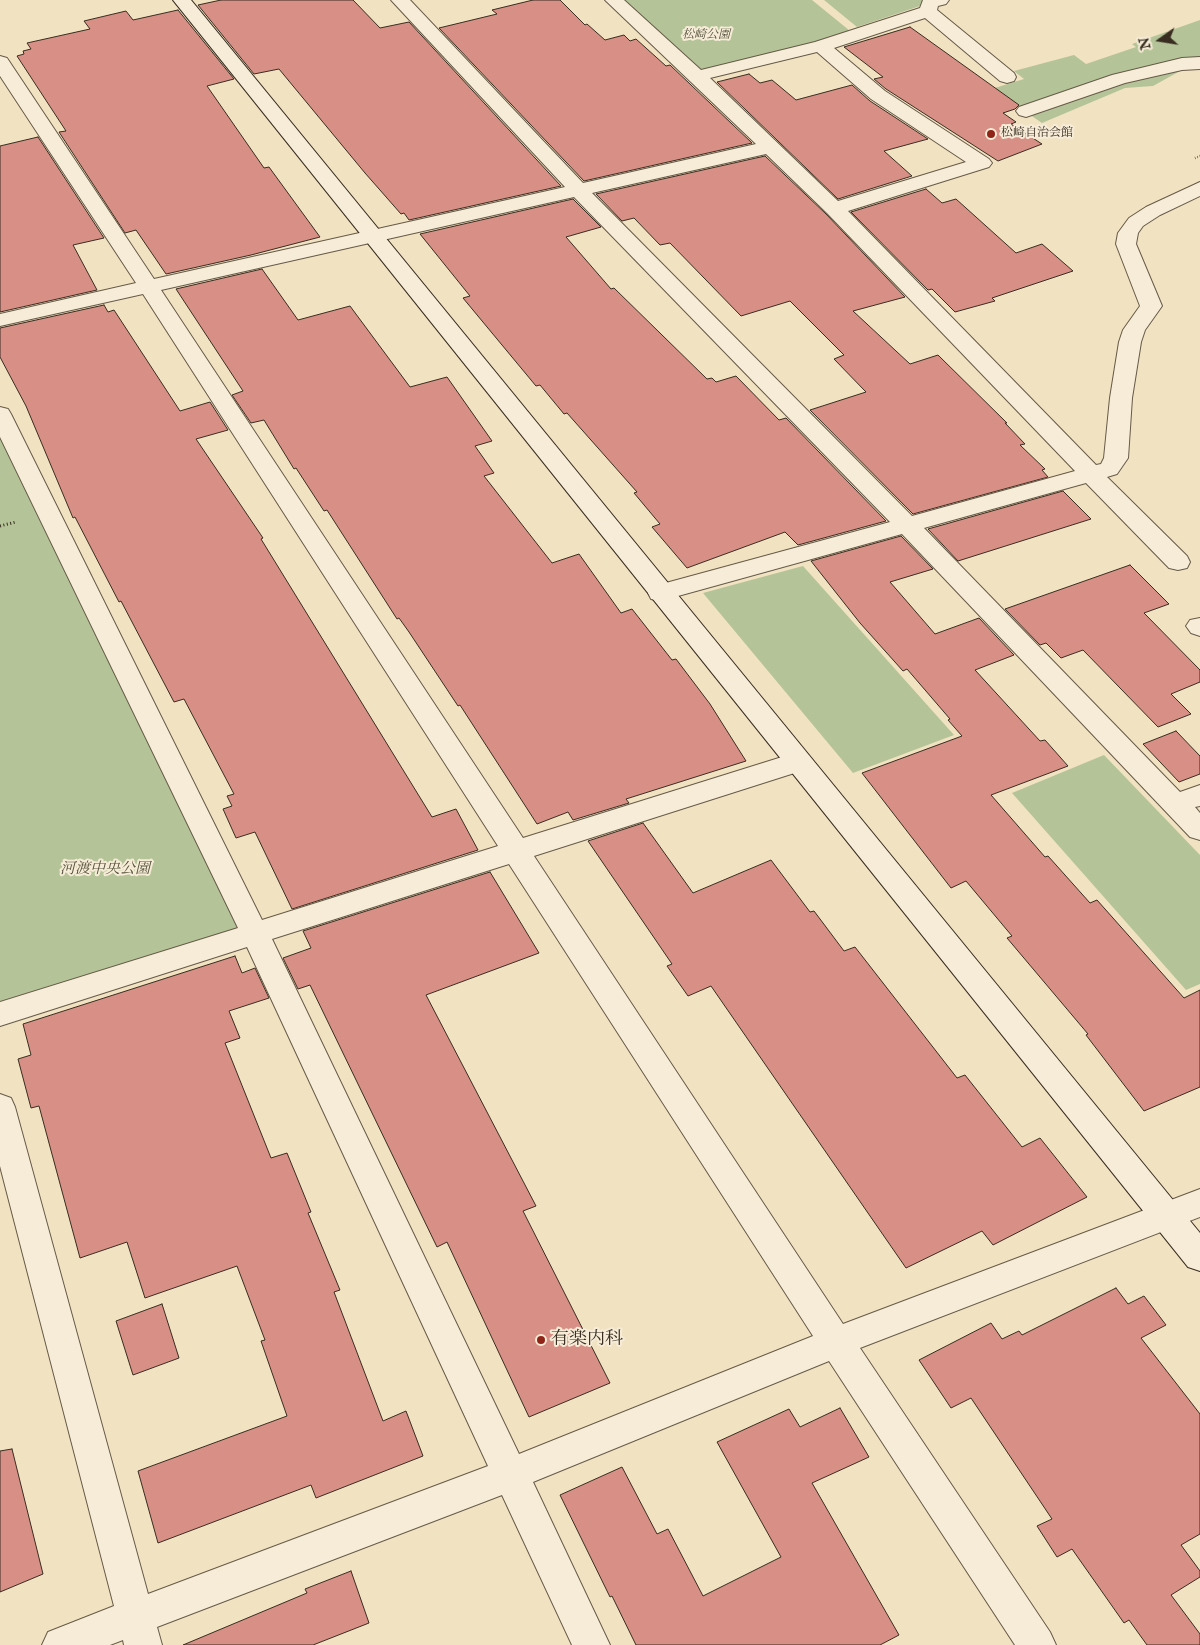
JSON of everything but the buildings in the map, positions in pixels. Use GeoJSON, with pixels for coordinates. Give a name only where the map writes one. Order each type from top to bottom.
{"type":"FeatureCollection","features":[{"type":"Feature","properties":{"kind":"street"},"geometry":{"type":"LineString","coordinates":[[182,0],[1200,1258]]}},
{"type":"Feature","properties":{"kind":"street"},"geometry":{"type":"LineString","coordinates":[[400,0],[579,191],[908,526],[1188,800],[1200,830]]}},
{"type":"Feature","properties":{"kind":"street"},"geometry":{"type":"LineString","coordinates":[[614,0],[697,76],[834,209],[1178,562]]}},
{"type":"Feature","properties":{"kind":"street"},"geometry":{"type":"LineString","coordinates":[[697,76],[821,46],[934,6],[1006,77]]}},
{"type":"Feature","properties":{"kind":"street"},"geometry":{"type":"LineString","coordinates":[[821,46],[878,95],[982,163],[834,209]]}},
{"type":"Feature","properties":{"kind":"street"},"geometry":{"type":"LineString","coordinates":[[0,62],[836,1342],[1037,1645]]}},
{"type":"Feature","properties":{"kind":"street"},"geometry":{"type":"LineString","coordinates":[[1026,111],[1118,79],[1182,64],[1200,63]]}},
{"type":"Feature","properties":{"kind":"street"},"geometry":{"type":"LineString","coordinates":[[0,320],[771,147]]}},
{"type":"Feature","properties":{"kind":"street"},"geometry":{"type":"LineString","coordinates":[[660,593],[1110,469],[1116,458],[1121,398],[1130,342],[1134,330],[1151,306],[1126,244],[1128,233],[1136,222],[1153,211],[1200,188]]}},
{"type":"Feature","properties":{"kind":"street"},"geometry":{"type":"LineString","coordinates":[[0,414],[255,934],[509,1476],[591,1645]]}},
{"type":"Feature","properties":{"kind":"street"},"geometry":{"type":"LineString","coordinates":[[0,1014],[798,762]]}},
{"type":"Feature","properties":{"kind":"street"},"geometry":{"type":"LineString","coordinates":[[0,1106],[139,1630]]}},
{"type":"Feature","properties":{"kind":"street"},"geometry":{"type":"LineString","coordinates":[[60,1645],[139,1630],[836,1342],[1200,1203]]}},
{"type":"Feature","properties":{"kind":"path"},"geometry":{"type":"LineString","coordinates":[[1195,158],[1200,156]]}},
{"type":"Feature","properties":{"kind":"green space","name":"松崎公園"},"geometry":{"type":"Polygon","coordinates":[[[614,0],[812,0],[855,35],[697,76],[614,0]]]}},
{"type":"Feature","properties":{"kind":"green space"},"geometry":{"type":"Polygon","coordinates":[[[824,0],[925,0],[923,5],[857,27],[824,0]]]}},
{"type":"Feature","properties":{"kind":"green space"},"geometry":{"type":"Polygon","coordinates":[[[1200,20],[1200,60],[1153,86],[1125,88],[1042,123],[1013,103],[985,91],[1024,79],[1014,71],[1074,55],[1086,64],[1136,47],[1132,44],[1200,20]]]}},
{"type":"Feature","properties":{"kind":"green space","name":"河渡中央公園"},"geometry":{"type":"Polygon","coordinates":[[[0,414],[255,934],[0,1014],[0,414]]]}},
{"type":"Feature","properties":{"kind":"green space"},"geometry":{"type":"Polygon","coordinates":[[[803,566],[954,735],[853,773],[703,593],[803,566]]]}},
{"type":"Feature","properties":{"kind":"green space"},"geometry":{"type":"Polygon","coordinates":[[[1104,755],[1200,855],[1200,984],[1186,990],[1012,793],[1104,755]]]}},
{"type":"Feature","properties":{"kind":"place","name":"松崎自治会館"},"geometry":{"type":"Point","coordinates":[991,134]}},
{"type":"Feature","properties":{"kind":"place","name":"有楽内科"},"geometry":{"type":"Point","coordinates":[541,1340]}}]}
